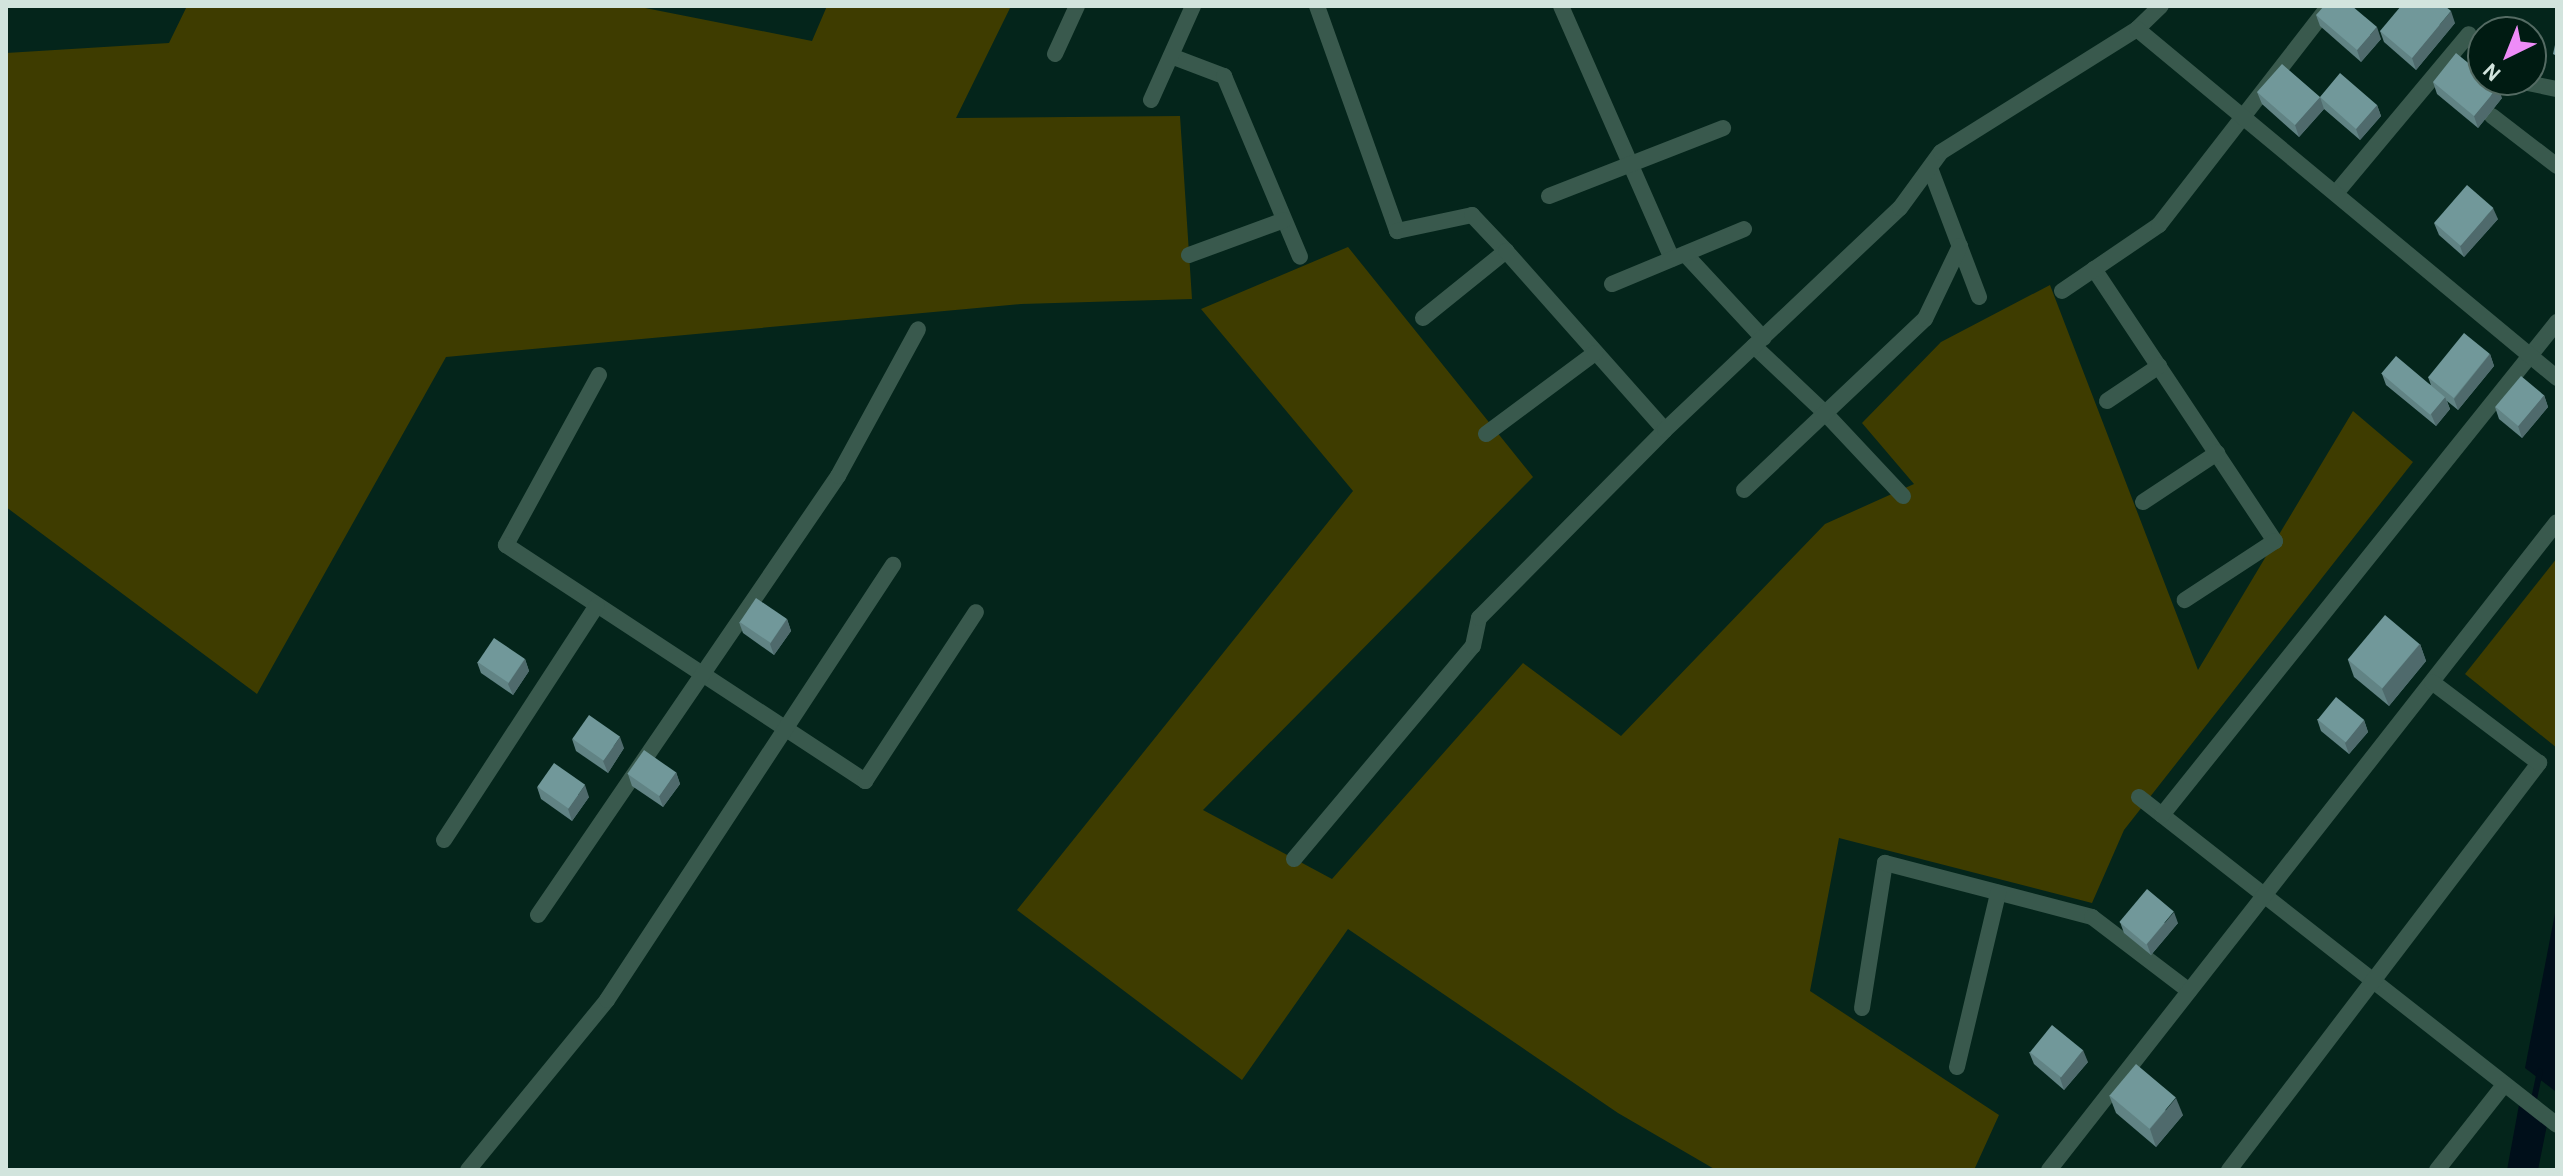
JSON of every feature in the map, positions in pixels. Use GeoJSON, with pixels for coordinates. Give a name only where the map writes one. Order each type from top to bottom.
{"type":"FeatureCollection","features":[{"type":"Feature","properties":{"kind":"street"},"geometry":{"type":"LineString","coordinates":[[1055,54],[1077,6]]}},
{"type":"Feature","properties":{"kind":"street"},"geometry":{"type":"LineString","coordinates":[[1151,100],[1193,6]]}},
{"type":"Feature","properties":{"kind":"street"},"geometry":{"type":"LineString","coordinates":[[1317,6],[1397,231],[1472,215],[1665,430]]}},
{"type":"Feature","properties":{"kind":"street"},"geometry":{"type":"LineString","coordinates":[[1561,6],[1631,164],[1679,257],[1903,496]]}},
{"type":"Feature","properties":{"kind":"street"},"geometry":{"type":"LineString","coordinates":[[1294,859],[1473,646],[1479,618],[1665,430],[1900,208],[1941,152],[2137,29],[2161,6]]}},
{"type":"Feature","properties":{"kind":"street"},"geometry":{"type":"LineString","coordinates":[[2062,291],[2159,225],[2329,6]]}},
{"type":"Feature","properties":{"kind":"street"},"geometry":{"type":"LineString","coordinates":[[2137,29],[2557,378]]}},
{"type":"Feature","properties":{"kind":"street"},"geometry":{"type":"LineString","coordinates":[[2336,193],[2467,36]]}},
{"type":"Feature","properties":{"kind":"street"},"geometry":{"type":"LineString","coordinates":[[1171,56],[1224,76],[1300,257]]}},
{"type":"Feature","properties":{"kind":"street"},"geometry":{"type":"LineString","coordinates":[[2492,116],[2557,166]]}},
{"type":"Feature","properties":{"kind":"street"},"geometry":{"type":"LineString","coordinates":[[1549,196],[1723,128]]}},
{"type":"Feature","properties":{"kind":"street"},"geometry":{"type":"LineString","coordinates":[[1930,168],[1979,297]]}},
{"type":"Feature","properties":{"kind":"street"},"geometry":{"type":"LineString","coordinates":[[1189,255],[1284,220]]}},
{"type":"Feature","properties":{"kind":"street"},"geometry":{"type":"LineString","coordinates":[[1612,284],[1744,229]]}},
{"type":"Feature","properties":{"kind":"street"},"geometry":{"type":"LineString","coordinates":[[1744,490],[1925,319],[1960,246]]}},
{"type":"Feature","properties":{"kind":"street"},"geometry":{"type":"LineString","coordinates":[[1423,318],[1506,251]]}},
{"type":"Feature","properties":{"kind":"street"},"geometry":{"type":"LineString","coordinates":[[2094,269],[2275,541],[2185,600]]}},
{"type":"Feature","properties":{"kind":"street"},"geometry":{"type":"LineString","coordinates":[[2162,815],[2557,322]]}},
{"type":"Feature","properties":{"kind":"street"},"geometry":{"type":"LineString","coordinates":[[538,915],[838,476],[918,329]]}},
{"type":"Feature","properties":{"kind":"street"},"geometry":{"type":"LineString","coordinates":[[1486,434],[1595,353]]}},
{"type":"Feature","properties":{"kind":"street"},"geometry":{"type":"LineString","coordinates":[[2107,401],[2159,366]]}},
{"type":"Feature","properties":{"kind":"street"},"geometry":{"type":"LineString","coordinates":[[599,375],[506,545],[865,781],[976,612]]}},
{"type":"Feature","properties":{"kind":"street"},"geometry":{"type":"LineString","coordinates":[[2143,502],[2217,453]]}},
{"type":"Feature","properties":{"kind":"street"},"geometry":{"type":"LineString","coordinates":[[2049,1170],[2557,522]]}},
{"type":"Feature","properties":{"kind":"street"},"geometry":{"type":"LineString","coordinates":[[468,1170],[607,1000],[893,565]]}},
{"type":"Feature","properties":{"kind":"street"},"geometry":{"type":"LineString","coordinates":[[444,840],[597,605]]}},
{"type":"Feature","properties":{"kind":"street"},"geometry":{"type":"LineString","coordinates":[[2229,1170],[2539,763],[2432,682]]}},
{"type":"Feature","properties":{"kind":"street"},"geometry":{"type":"LineString","coordinates":[[2139,797],[2557,1125]]}},
{"type":"Feature","properties":{"kind":"street"},"geometry":{"type":"LineString","coordinates":[[1862,1008],[1885,863],[2092,917],[2189,991]]}},
{"type":"Feature","properties":{"kind":"street"},"geometry":{"type":"LineString","coordinates":[[1957,1067],[1998,893]]}},
{"type":"Feature","properties":{"kind":"street"},"geometry":{"type":"LineString","coordinates":[[2437,1170],[2504,1085]]}},
{"type":"Feature","properties":{"kind":"shaded area"},"geometry":{"type":"Polygon","coordinates":[[[187,6],[635,6],[812,41],[827,6],[1011,6],[956,118],[1180,116],[1192,299],[1021,304],[446,357],[257,694],[6,507],[6,53],[169,43],[187,6]]]}},
{"type":"Feature","properties":{"kind":"shaded area"},"geometry":{"type":"Polygon","coordinates":[[[1348,247],[1533,477],[1203,810],[1332,879],[1523,663],[1621,736],[1825,524],[1914,484],[1862,423],[1941,342],[2050,285],[2198,670],[2353,411],[2413,462],[2124,830],[2092,903],[1839,838],[1810,991],[1999,1115],[1974,1170],[1716,1170],[1618,1113],[1348,929],[1242,1080],[1017,910],[1353,491],[1201,309],[1348,247]]]}},
{"type":"Feature","properties":{"kind":"shaded area"},"geometry":{"type":"Polygon","coordinates":[[[2557,558],[2557,748],[2465,674],[2557,558]]]}},
{"type":"Feature","properties":{"kind":"water"},"geometry":{"type":"Polygon","coordinates":[[[2557,903],[2557,1078],[2555,1091],[2525,1068],[2557,903]]]}},
{"type":"Feature","properties":{"kind":"water"},"geometry":{"type":"Polygon","coordinates":[[[2519,1105],[2547,1125],[2538,1170],[2507,1170],[2519,1105]]]}},
{"type":"Feature","properties":{"kind":"building"},"geometry":{"type":"Polygon","coordinates":[[[2324,6],[2352,6],[2377,27],[2357,50],[2316,15],[2324,6]]]}},
{"type":"Feature","properties":{"kind":"building"},"geometry":{"type":"Polygon","coordinates":[[[2401,6],[2445,6],[2451,11],[2412,58],[2380,31],[2401,6]]]}},
{"type":"Feature","properties":{"kind":"building"},"geometry":{"type":"Polygon","coordinates":[[[2456,53],[2467,62],[2467,96],[2491,96],[2474,116],[2433,82],[2456,53]]]}},
{"type":"Feature","properties":{"kind":"building"},"geometry":{"type":"Polygon","coordinates":[[[2282,64],[2320,97],[2295,125],[2257,92],[2282,64]]]}},
{"type":"Feature","properties":{"kind":"building"},"geometry":{"type":"Polygon","coordinates":[[[2340,73],[2377,105],[2356,129],[2320,97],[2340,73]]]}},
{"type":"Feature","properties":{"kind":"building"},"geometry":{"type":"Polygon","coordinates":[[[2467,185],[2493,208],[2461,246],[2434,223],[2467,185]]]}},
{"type":"Feature","properties":{"kind":"building"},"geometry":{"type":"Polygon","coordinates":[[[2464,333],[2490,354],[2454,398],[2428,377],[2464,333]]]}},
{"type":"Feature","properties":{"kind":"building"},"geometry":{"type":"Polygon","coordinates":[[[2396,356],[2445,397],[2430,415],[2381,374],[2396,356]]]}},
{"type":"Feature","properties":{"kind":"building"},"geometry":{"type":"Polygon","coordinates":[[[2521,376],[2544,395],[2518,426],[2495,407],[2521,376]]]}},
{"type":"Feature","properties":{"kind":"building"},"geometry":{"type":"Polygon","coordinates":[[[756,598],[787,619],[770,643],[740,622],[756,598]]]}},
{"type":"Feature","properties":{"kind":"building"},"geometry":{"type":"Polygon","coordinates":[[[2385,615],[2419,644],[2382,688],[2348,659],[2385,615]]]}},
{"type":"Feature","properties":{"kind":"building"},"geometry":{"type":"Polygon","coordinates":[[[494,638],[525,659],[508,683],[478,662],[494,638]]]}},
{"type":"Feature","properties":{"kind":"building"},"geometry":{"type":"Polygon","coordinates":[[[2336,697],[2364,720],[2346,742],[2318,720],[2336,697]]]}},
{"type":"Feature","properties":{"kind":"building"},"geometry":{"type":"Polygon","coordinates":[[[589,715],[620,737],[603,761],[572,739],[589,715]]]}},
{"type":"Feature","properties":{"kind":"building"},"geometry":{"type":"Polygon","coordinates":[[[644,750],[676,772],[659,796],[627,774],[644,750]]]}},
{"type":"Feature","properties":{"kind":"building"},"geometry":{"type":"Polygon","coordinates":[[[554,763],[585,785],[568,809],[537,787],[554,763]]]}},
{"type":"Feature","properties":{"kind":"building"},"geometry":{"type":"Polygon","coordinates":[[[2147,889],[2174,911],[2146,944],[2119,922],[2147,889]]]}},
{"type":"Feature","properties":{"kind":"building"},"geometry":{"type":"Polygon","coordinates":[[[2052,1025],[2083,1050],[2061,1077],[2030,1052],[2052,1025]]]}},
{"type":"Feature","properties":{"kind":"building"},"geometry":{"type":"Polygon","coordinates":[[[2136,1064],[2176,1097],[2149,1129],[2110,1095],[2136,1064]]]}},
{"type":"Feature","properties":{"kind":"waterway"},"geometry":{"type":"LineString","coordinates":[[2533,1104],[2540,1072]]}}]}
